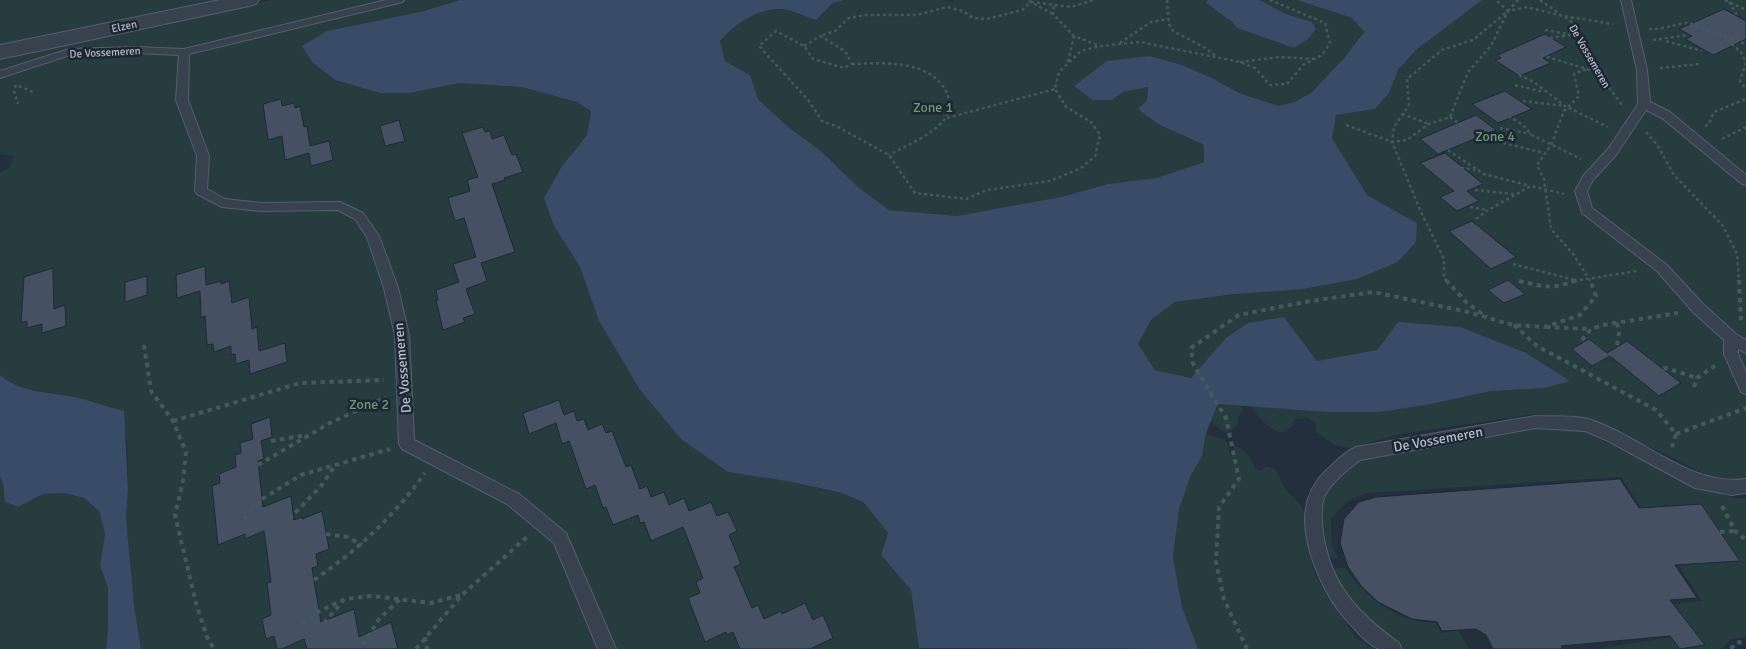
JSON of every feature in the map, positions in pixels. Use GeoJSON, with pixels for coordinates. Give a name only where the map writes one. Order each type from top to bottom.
{"type":"FeatureCollection","features":[{"type":"Feature","properties":{"kind":"street","name":"Elzen"},"geometry":{"type":"LineString","coordinates":[[0,52],[248,0]]}},
{"type":"Feature","properties":{"kind":"lane","name":"De Vossemeren"},"geometry":{"type":"LineString","coordinates":[[0,75],[70,52],[136,50],[184,52],[399,0]]}},
{"type":"Feature","properties":{"kind":"lane"},"geometry":{"type":"LineString","coordinates":[[1626,0],[1642,70],[1644,104],[1623,132],[1612,152],[1588,178],[1581,191],[1586,210],[1662,268],[1698,308],[1731,338],[1745,346]]}},
{"type":"Feature","properties":{"kind":"lane","name":"De Vossemeren"},"geometry":{"type":"LineString","coordinates":[[184,52],[182,100],[203,156],[201,191],[222,203],[261,207],[340,206],[359,216],[373,236],[391,288],[402,335],[407,444]]}},
{"type":"Feature","properties":{"kind":"lane"},"geometry":{"type":"LineString","coordinates":[[1644,104],[1666,115],[1746,181]]}},
{"type":"Feature","properties":{"kind":"lane"},"geometry":{"type":"LineString","coordinates":[[1731,338],[1731,354],[1746,388]]}},
{"type":"Feature","properties":{"kind":"lane","name":"De Vossemeren"},"geometry":{"type":"LineString","coordinates":[[1393,649],[1366,631],[1342,604],[1324,573],[1318,555],[1314,524],[1316,499],[1326,481],[1340,466],[1356,454],[1535,422],[1560,422],[1586,425],[1611,434],[1700,484],[1732,488],[1746,486]]}},
{"type":"Feature","properties":{"kind":"lane"},"geometry":{"type":"LineString","coordinates":[[407,444],[513,499],[560,538],[607,649]]}},
{"type":"Feature","properties":{"kind":"path"},"geometry":{"type":"LineString","coordinates":[[1030,1],[1077,8],[1094,0]]}},
{"type":"Feature","properties":{"kind":"path"},"geometry":{"type":"LineString","coordinates":[[1167,0],[1170,4],[1168,19],[1171,28],[1184,39],[1203,46],[1217,58]]}},
{"type":"Feature","properties":{"kind":"path"},"geometry":{"type":"LineString","coordinates":[[946,118],[950,102],[944,85],[930,74],[908,66],[880,63],[852,64],[844,68],[813,59],[804,46],[776,31],[759,46],[808,100],[822,121],[838,127],[890,155],[915,193],[966,199],[987,190],[1050,182],[1082,168],[1095,156],[1100,135],[1091,122],[1066,107],[1055,89],[1059,72],[1081,51],[1101,46],[1140,42],[1240,62],[1255,68],[1270,85],[1287,84],[1303,65],[1322,55],[1330,43],[1325,23],[1270,0]]}},
{"type":"Feature","properties":{"kind":"path"},"geometry":{"type":"LineString","coordinates":[[1496,0],[1508,11]]}},
{"type":"Feature","properties":{"kind":"path"},"geometry":{"type":"LineString","coordinates":[[1490,318],[1467,303],[1444,278],[1444,259],[1421,212],[1392,142],[1394,127],[1409,104],[1407,79],[1442,50],[1473,40],[1508,11],[1518,0]]}},
{"type":"Feature","properties":{"kind":"path","name":"De Vossemeren"},"geometry":{"type":"LineString","coordinates":[[1540,0],[1573,23],[1615,99],[1658,146],[1674,175],[1723,226],[1737,254],[1738,297],[1745,346]]}},
{"type":"Feature","properties":{"kind":"path"},"geometry":{"type":"LineString","coordinates":[[1725,0],[1746,10]]}},
{"type":"Feature","properties":{"kind":"path"},"geometry":{"type":"LineString","coordinates":[[1030,1],[1053,14],[1074,36],[1101,46]]}},
{"type":"Feature","properties":{"kind":"path"},"geometry":{"type":"LineString","coordinates":[[804,46],[820,36],[835,31],[849,18],[867,15],[918,15],[947,7],[963,11],[974,18],[988,19],[1022,10],[1030,1]]}},
{"type":"Feature","properties":{"kind":"path"},"geometry":{"type":"LineString","coordinates":[[1729,2],[1737,15]]}},
{"type":"Feature","properties":{"kind":"path"},"geometry":{"type":"LineString","coordinates":[[1053,14],[1054,6]]}},
{"type":"Feature","properties":{"kind":"path"},"geometry":{"type":"LineString","coordinates":[[1508,11],[1527,7],[1634,32],[1702,51]]}},
{"type":"Feature","properties":{"kind":"path"},"geometry":{"type":"LineString","coordinates":[[1346,125],[1392,142],[1407,140],[1429,124],[1450,117],[1468,72],[1491,46],[1508,11]]}},
{"type":"Feature","properties":{"kind":"path"},"geometry":{"type":"LineString","coordinates":[[1119,44],[1152,22],[1168,19]]}},
{"type":"Feature","properties":{"kind":"path"},"geometry":{"type":"LineString","coordinates":[[1634,32],[1660,30],[1689,23],[1725,38],[1746,44]]}},
{"type":"Feature","properties":{"kind":"path"},"geometry":{"type":"LineString","coordinates":[[1545,30],[1580,36]]}},
{"type":"Feature","properties":{"kind":"path"},"geometry":{"type":"LineString","coordinates":[[1550,38],[1571,35]]}},
{"type":"Feature","properties":{"kind":"path"},"geometry":{"type":"LineString","coordinates":[[1665,41],[1674,37],[1688,35]]}},
{"type":"Feature","properties":{"kind":"path"},"geometry":{"type":"LineString","coordinates":[[820,36],[846,51],[852,64]]}},
{"type":"Feature","properties":{"kind":"path"},"geometry":{"type":"LineString","coordinates":[[1068,64],[1074,36]]}},
{"type":"Feature","properties":{"kind":"path"},"geometry":{"type":"LineString","coordinates":[[1725,38],[1741,52],[1746,63],[1745,72],[1740,80],[1746,89]]}},
{"type":"Feature","properties":{"kind":"path"},"geometry":{"type":"LineString","coordinates":[[1541,55],[1600,73]]}},
{"type":"Feature","properties":{"kind":"path"},"geometry":{"type":"LineString","coordinates":[[1240,62],[1279,57],[1315,59]]}},
{"type":"Feature","properties":{"kind":"path"},"geometry":{"type":"LineString","coordinates":[[1642,70],[1699,64]]}},
{"type":"Feature","properties":{"kind":"path"},"geometry":{"type":"LineString","coordinates":[[1545,327],[1580,315],[1596,296],[1589,278],[1574,255],[1551,229],[1544,179],[1537,165],[1551,144],[1555,128],[1565,106],[1579,96],[1574,74],[1583,70],[1592,70]]}},
{"type":"Feature","properties":{"kind":"path"},"geometry":{"type":"LineString","coordinates":[[1519,76],[1534,82],[1565,106],[1597,122],[1623,132]]}},
{"type":"Feature","properties":{"kind":"path"},"geometry":{"type":"LineString","coordinates":[[16,84],[14,91],[18,104]]}},
{"type":"Feature","properties":{"kind":"path"},"geometry":{"type":"LineString","coordinates":[[1515,84],[1545,92]]}},
{"type":"Feature","properties":{"kind":"path"},"geometry":{"type":"LineString","coordinates":[[890,155],[930,132],[946,118],[1055,89]]}},
{"type":"Feature","properties":{"kind":"path"},"geometry":{"type":"LineString","coordinates":[[1689,135],[1709,124],[1714,112],[1746,99]]}},
{"type":"Feature","properties":{"kind":"path"},"geometry":{"type":"LineString","coordinates":[[1523,101],[1565,106]]}},
{"type":"Feature","properties":{"kind":"path"},"geometry":{"type":"LineString","coordinates":[[1503,113],[1523,125],[1532,134]]}},
{"type":"Feature","properties":{"kind":"path"},"geometry":{"type":"LineString","coordinates":[[1402,114],[1429,124]]}},
{"type":"Feature","properties":{"kind":"path"},"geometry":{"type":"LineString","coordinates":[[1450,117],[1479,137],[1544,153]]}},
{"type":"Feature","properties":{"kind":"path"},"geometry":{"type":"LineString","coordinates":[[1703,146],[1735,134],[1746,127]]}},
{"type":"Feature","properties":{"kind":"path"},"geometry":{"type":"LineString","coordinates":[[1500,128],[1532,134],[1598,167]]}},
{"type":"Feature","properties":{"kind":"path"},"geometry":{"type":"LineString","coordinates":[[1443,147],[1477,171]]}},
{"type":"Feature","properties":{"kind":"path"},"geometry":{"type":"LineString","coordinates":[[1449,166],[1477,171],[1582,198]]}},
{"type":"Feature","properties":{"kind":"path"},"geometry":{"type":"LineString","coordinates":[[1476,219],[1530,186]]}},
{"type":"Feature","properties":{"kind":"path"},"geometry":{"type":"LineString","coordinates":[[1476,190],[1515,194]]}},
{"type":"Feature","properties":{"kind":"path"},"geometry":{"type":"LineString","coordinates":[[1470,207],[1488,210]]}},
{"type":"Feature","properties":{"kind":"path"},"geometry":{"type":"LineString","coordinates":[[1514,264],[1576,280]]}},
{"type":"Feature","properties":{"kind":"path"},"geometry":{"type":"LineString","coordinates":[[1519,281],[1550,288],[1564,286],[1576,280],[1662,268]]}},
{"type":"Feature","properties":{"kind":"path"},"geometry":{"type":"LineString","coordinates":[[1247,649],[1224,599],[1216,562],[1219,507],[1238,479],[1226,418],[1197,372],[1193,364],[1191,348],[1239,315],[1310,300],[1373,292],[1490,318],[1513,325],[1545,327],[1591,329],[1603,325],[1662,317],[1698,308]]}},
{"type":"Feature","properties":{"kind":"path"},"geometry":{"type":"LineString","coordinates":[[1617,323],[1617,345]]}},
{"type":"Feature","properties":{"kind":"path"},"geometry":{"type":"LineString","coordinates":[[1513,325],[1537,346],[1656,410],[1676,434]]}},
{"type":"Feature","properties":{"kind":"path"},"geometry":{"type":"LineString","coordinates":[[1582,340],[1591,329]]}},
{"type":"Feature","properties":{"kind":"path"},"geometry":{"type":"LineString","coordinates":[[144,345],[151,391],[173,421],[186,452],[175,515],[196,603],[214,649]]}},
{"type":"Feature","properties":{"kind":"path"},"geometry":{"type":"LineString","coordinates":[[1694,387],[1697,378],[1731,354]]}},
{"type":"Feature","properties":{"kind":"path"},"geometry":{"type":"LineString","coordinates":[[1656,372],[1658,369],[1666,368],[1697,378]]}},
{"type":"Feature","properties":{"kind":"path"},"geometry":{"type":"LineString","coordinates":[[173,421],[300,383],[404,385]]}},
{"type":"Feature","properties":{"kind":"path"},"geometry":{"type":"LineString","coordinates":[[258,465],[310,434],[404,385]]}},
{"type":"Feature","properties":{"kind":"path"},"geometry":{"type":"LineString","coordinates":[[1676,434],[1746,408]]}},
{"type":"Feature","properties":{"kind":"path"},"geometry":{"type":"LineString","coordinates":[[270,441],[310,434]]}},
{"type":"Feature","properties":{"kind":"path"},"geometry":{"type":"LineString","coordinates":[[1666,465],[1676,434]]}},
{"type":"Feature","properties":{"kind":"path"},"geometry":{"type":"LineString","coordinates":[[244,519],[262,499],[301,476],[407,444]]}},
{"type":"Feature","properties":{"kind":"path"},"geometry":{"type":"LineString","coordinates":[[314,580],[347,558],[406,501],[435,458]]}},
{"type":"Feature","properties":{"kind":"path"},"geometry":{"type":"LineString","coordinates":[[289,519],[322,486],[334,467]]}},
{"type":"Feature","properties":{"kind":"path"},"geometry":{"type":"LineString","coordinates":[[1712,485],[1735,531],[1746,540]]}},
{"type":"Feature","properties":{"kind":"path"},"geometry":{"type":"LineString","coordinates":[[416,649],[425,636],[462,595],[542,523]]}},
{"type":"Feature","properties":{"kind":"path"},"geometry":{"type":"LineString","coordinates":[[1720,532],[1735,531]]}},
{"type":"Feature","properties":{"kind":"path"},"geometry":{"type":"LineString","coordinates":[[326,534],[347,537],[362,545]]}},
{"type":"Feature","properties":{"kind":"path"},"geometry":{"type":"LineString","coordinates":[[302,624],[320,611],[345,599],[372,596],[431,603],[462,595]]}},
{"type":"Feature","properties":{"kind":"path"},"geometry":{"type":"LineString","coordinates":[[363,645],[379,619],[400,598]]}},
{"type":"Feature","properties":{"kind":"path"},"geometry":{"type":"LineString","coordinates":[[324,624],[345,599]]}},
{"type":"Feature","properties":{"kind":"path"},"geometry":{"type":"LineString","coordinates":[[425,636],[427,649]]}},
{"type":"Feature","properties":{"kind":"path"},"geometry":{"type":"LineString","coordinates":[[1731,649],[1736,643],[1746,641]]}},
{"type":"Feature","properties":{"kind":"green space"},"geometry":{"type":"Polygon","coordinates":[[[0,0],[225,0],[0,47],[0,0]]]}},
{"type":"Feature","properties":{"kind":"green space","name":"Zone 2"},"geometry":{"type":"Polygon","coordinates":[[[271,0],[460,0],[420,12],[327,31],[335,80],[380,93],[409,93],[459,83],[522,87],[577,102],[591,111],[587,135],[562,166],[554,226],[580,267],[599,321],[640,390],[681,439],[728,472],[792,482],[842,493],[863,503],[888,533],[881,555],[911,590],[919,647],[924,649],[141,649],[134,605],[126,518],[128,490],[127,438],[95,404],[71,396],[22,387],[0,375],[0,173],[9,168],[14,156],[0,154],[0,57],[271,0]]]}},
{"type":"Feature","properties":{"kind":"green space","name":"Zone 1"},"geometry":{"type":"Polygon","coordinates":[[[845,0],[942,0],[953,2],[953,0],[1208,0],[1207,4],[1231,21],[1237,28],[1294,48],[1308,39],[1316,30],[1312,23],[1286,14],[1260,0],[1297,0],[1352,18],[1364,31],[1345,57],[1311,93],[1294,102],[1279,106],[1239,93],[1212,78],[1182,65],[1150,56],[1107,62],[1075,85],[1112,100],[1123,92],[1148,87],[1147,100],[1138,109],[1183,136],[1204,145],[1204,162],[1156,178],[1108,184],[1061,197],[957,216],[889,210],[858,187],[822,152],[787,126],[758,99],[750,75],[725,61],[720,41],[732,26],[761,12],[783,9],[816,20],[833,3],[845,0]]]}},
{"type":"Feature","properties":{"kind":"green space","name":"Zone 4"},"geometry":{"type":"Polygon","coordinates":[[[1482,0],[1746,0],[1746,490],[1732,488],[1663,453],[1584,419],[1535,414],[1395,435],[1350,448],[1335,445],[1316,432],[1316,423],[1308,418],[1295,419],[1291,427],[1280,433],[1256,414],[1252,406],[1326,412],[1431,404],[1491,391],[1544,388],[1398,322],[1377,350],[1317,361],[1284,317],[1205,364],[1191,378],[1155,370],[1138,344],[1151,320],[1175,302],[1357,279],[1398,262],[1416,242],[1417,223],[1367,195],[1332,138],[1336,115],[1375,109],[1389,93],[1398,70],[1416,50],[1482,0]]]}},
{"type":"Feature","properties":{"kind":"green space"},"geometry":{"type":"Polygon","coordinates":[[[1218,404],[1242,406],[1243,411],[1238,417],[1238,424],[1232,430],[1226,432],[1218,428],[1211,420],[1218,404]]]}},
{"type":"Feature","properties":{"kind":"green space"},"geometry":{"type":"Polygon","coordinates":[[[1537,427],[1577,428],[1693,485],[1735,498],[1746,498],[1746,637],[1731,639],[1722,649],[1603,649],[1684,635],[1671,604],[1702,601],[1621,477],[1367,493],[1347,501],[1331,519],[1332,545],[1338,558],[1333,559],[1328,556],[1321,507],[1325,489],[1359,459],[1537,427]]]}},
{"type":"Feature","properties":{"kind":"green space"},"geometry":{"type":"Polygon","coordinates":[[[1206,433],[1225,439],[1229,446],[1229,452],[1237,454],[1233,445],[1241,449],[1250,458],[1255,469],[1261,471],[1266,466],[1275,469],[1287,491],[1300,504],[1304,512],[1313,569],[1326,594],[1355,637],[1373,649],[1198,649],[1182,607],[1173,557],[1179,509],[1191,475],[1202,456],[1206,433]]]}},
{"type":"Feature","properties":{"kind":"green space"},"geometry":{"type":"Polygon","coordinates":[[[0,476],[5,502],[18,507],[43,494],[64,493],[84,498],[99,511],[105,534],[100,565],[108,588],[106,649],[0,649],[0,476]]]}},
{"type":"Feature","properties":{"kind":"green space"},"geometry":{"type":"Polygon","coordinates":[[[1336,568],[1345,568],[1374,600],[1393,612],[1413,620],[1436,623],[1441,633],[1458,630],[1469,649],[1406,649],[1373,627],[1343,597],[1331,572],[1336,568]]]}},
{"type":"Feature","properties":{"kind":"water"},"geometry":{"type":"Polygon","coordinates":[[[460,0],[845,0],[833,3],[816,20],[782,9],[764,11],[748,18],[733,28],[720,41],[725,61],[750,75],[758,99],[787,126],[822,152],[858,187],[889,210],[957,216],[1061,197],[1108,184],[1156,178],[1204,162],[1204,145],[1158,124],[1138,109],[1147,100],[1148,87],[1123,92],[1112,100],[1093,100],[1074,86],[1107,61],[1150,56],[1182,65],[1212,78],[1239,93],[1279,106],[1294,102],[1311,93],[1345,57],[1364,32],[1352,18],[1297,0],[1482,0],[1416,50],[1398,70],[1389,93],[1375,109],[1336,115],[1332,138],[1367,195],[1417,223],[1416,242],[1398,262],[1357,279],[1303,289],[1235,294],[1175,302],[1151,320],[1138,344],[1155,370],[1191,378],[1226,338],[1248,323],[1284,317],[1317,361],[1377,350],[1398,322],[1460,327],[1526,353],[1570,381],[1544,388],[1491,391],[1431,404],[1379,412],[1326,412],[1218,404],[1206,433],[1202,456],[1191,475],[1179,509],[1173,557],[1182,607],[1198,649],[919,648],[911,590],[881,555],[888,533],[863,502],[842,493],[792,482],[728,472],[681,439],[640,390],[599,321],[580,267],[554,226],[544,198],[562,166],[587,135],[591,111],[577,102],[522,87],[459,83],[409,93],[380,93],[335,80],[312,62],[302,46],[327,31],[420,12],[460,0]]]}},
{"type":"Feature","properties":{"kind":"water"},"geometry":{"type":"Polygon","coordinates":[[[1208,0],[1260,0],[1286,14],[1312,22],[1316,29],[1308,39],[1294,48],[1237,28],[1231,21],[1206,3],[1208,0]]]}},
{"type":"Feature","properties":{"kind":"water"},"geometry":{"type":"Polygon","coordinates":[[[0,375],[26,389],[75,397],[124,411],[128,490],[126,518],[134,605],[141,649],[106,649],[108,588],[100,565],[105,534],[99,511],[84,498],[64,493],[43,494],[18,507],[5,502],[0,476],[0,375]]]}},
{"type":"Feature","properties":{"kind":"building"},"geometry":{"type":"Polygon","coordinates":[[[1724,9],[1746,21],[1746,39],[1713,55],[1685,39],[1692,36],[1679,29],[1724,9]]]}},
{"type":"Feature","properties":{"kind":"building"},"geometry":{"type":"Polygon","coordinates":[[[1545,34],[1566,47],[1543,58],[1551,63],[1519,76],[1495,60],[1501,58],[1498,55],[1545,34]]]}},
{"type":"Feature","properties":{"kind":"building"},"geometry":{"type":"Polygon","coordinates":[[[1505,91],[1532,109],[1498,123],[1472,104],[1505,91]]]}},
{"type":"Feature","properties":{"kind":"building"},"geometry":{"type":"Polygon","coordinates":[[[281,99],[282,106],[294,103],[295,108],[300,106],[304,127],[307,126],[310,146],[329,141],[333,160],[311,166],[309,153],[285,160],[282,136],[268,140],[263,104],[281,99]]]}},
{"type":"Feature","properties":{"kind":"building"},"geometry":{"type":"Polygon","coordinates":[[[1476,115],[1496,130],[1438,154],[1420,139],[1476,115]]]}},
{"type":"Feature","properties":{"kind":"building"},"geometry":{"type":"Polygon","coordinates":[[[399,120],[405,141],[385,146],[380,126],[399,120]]]}},
{"type":"Feature","properties":{"kind":"building"},"geometry":{"type":"Polygon","coordinates":[[[483,127],[485,132],[490,131],[492,139],[504,135],[512,155],[516,154],[523,172],[492,184],[515,252],[481,263],[487,281],[466,289],[475,314],[463,318],[465,322],[443,330],[436,300],[438,300],[436,290],[459,282],[453,264],[476,257],[464,218],[455,221],[448,198],[470,191],[467,180],[478,177],[462,133],[483,127]]]}},
{"type":"Feature","properties":{"kind":"building"},"geometry":{"type":"Polygon","coordinates":[[[1445,153],[1483,184],[1467,191],[1479,201],[1457,211],[1440,197],[1454,191],[1420,163],[1445,153]]]}},
{"type":"Feature","properties":{"kind":"building"},"geometry":{"type":"Polygon","coordinates":[[[1472,221],[1516,257],[1491,269],[1449,231],[1472,221]]]}},
{"type":"Feature","properties":{"kind":"building"},"geometry":{"type":"Polygon","coordinates":[[[205,266],[206,285],[221,281],[221,284],[229,281],[232,303],[249,297],[252,329],[257,327],[259,351],[285,343],[287,362],[250,374],[249,360],[236,364],[235,354],[231,355],[231,346],[214,352],[213,344],[207,345],[205,316],[201,318],[200,291],[177,298],[176,275],[205,266]]]}},
{"type":"Feature","properties":{"kind":"building"},"geometry":{"type":"Polygon","coordinates":[[[53,268],[54,309],[65,305],[66,326],[42,333],[42,324],[27,328],[27,321],[21,323],[24,277],[53,268]]]}},
{"type":"Feature","properties":{"kind":"building"},"geometry":{"type":"Polygon","coordinates":[[[147,276],[147,295],[125,302],[125,282],[147,276]]]}},
{"type":"Feature","properties":{"kind":"building"},"geometry":{"type":"Polygon","coordinates":[[[1508,280],[1525,294],[1504,303],[1488,290],[1508,280]]]}},
{"type":"Feature","properties":{"kind":"building"},"geometry":{"type":"Polygon","coordinates":[[[1589,339],[1607,353],[1627,341],[1681,383],[1659,396],[1610,356],[1592,366],[1572,349],[1589,339]]]}},
{"type":"Feature","properties":{"kind":"building"},"geometry":{"type":"Polygon","coordinates":[[[559,400],[564,415],[574,411],[577,421],[584,419],[588,430],[602,424],[606,433],[612,431],[626,467],[631,465],[640,489],[647,486],[651,497],[664,492],[669,505],[684,498],[689,511],[711,502],[717,516],[728,512],[737,531],[729,535],[741,564],[734,567],[752,608],[758,605],[764,619],[781,611],[782,614],[805,603],[813,620],[823,615],[833,638],[810,649],[740,649],[733,632],[727,635],[726,632],[705,642],[688,598],[700,593],[696,582],[703,578],[683,527],[651,541],[644,522],[640,523],[638,515],[613,525],[606,507],[603,508],[595,485],[586,489],[569,441],[562,444],[556,423],[529,434],[523,413],[559,400]]]}},
{"type":"Feature","properties":{"kind":"building"},"geometry":{"type":"Polygon","coordinates":[[[270,417],[272,437],[261,441],[264,459],[258,461],[263,507],[291,496],[294,520],[322,511],[329,549],[316,554],[318,566],[312,568],[321,622],[354,609],[359,637],[391,622],[398,649],[307,649],[304,639],[282,649],[277,649],[274,636],[266,639],[262,619],[271,615],[267,583],[271,582],[264,531],[245,539],[245,534],[218,545],[212,486],[220,483],[219,474],[236,467],[235,455],[241,453],[240,443],[253,439],[251,424],[270,417]]]}},
{"type":"Feature","properties":{"kind":"building"},"geometry":{"type":"Polygon","coordinates":[[[1620,479],[1639,508],[1701,504],[1740,561],[1675,565],[1697,598],[1670,600],[1705,645],[1680,649],[1670,636],[1561,646],[1563,649],[1493,649],[1486,635],[1476,629],[1442,631],[1437,622],[1412,619],[1378,602],[1362,587],[1348,567],[1340,543],[1344,519],[1359,502],[1376,497],[1620,479]]]}}]}
